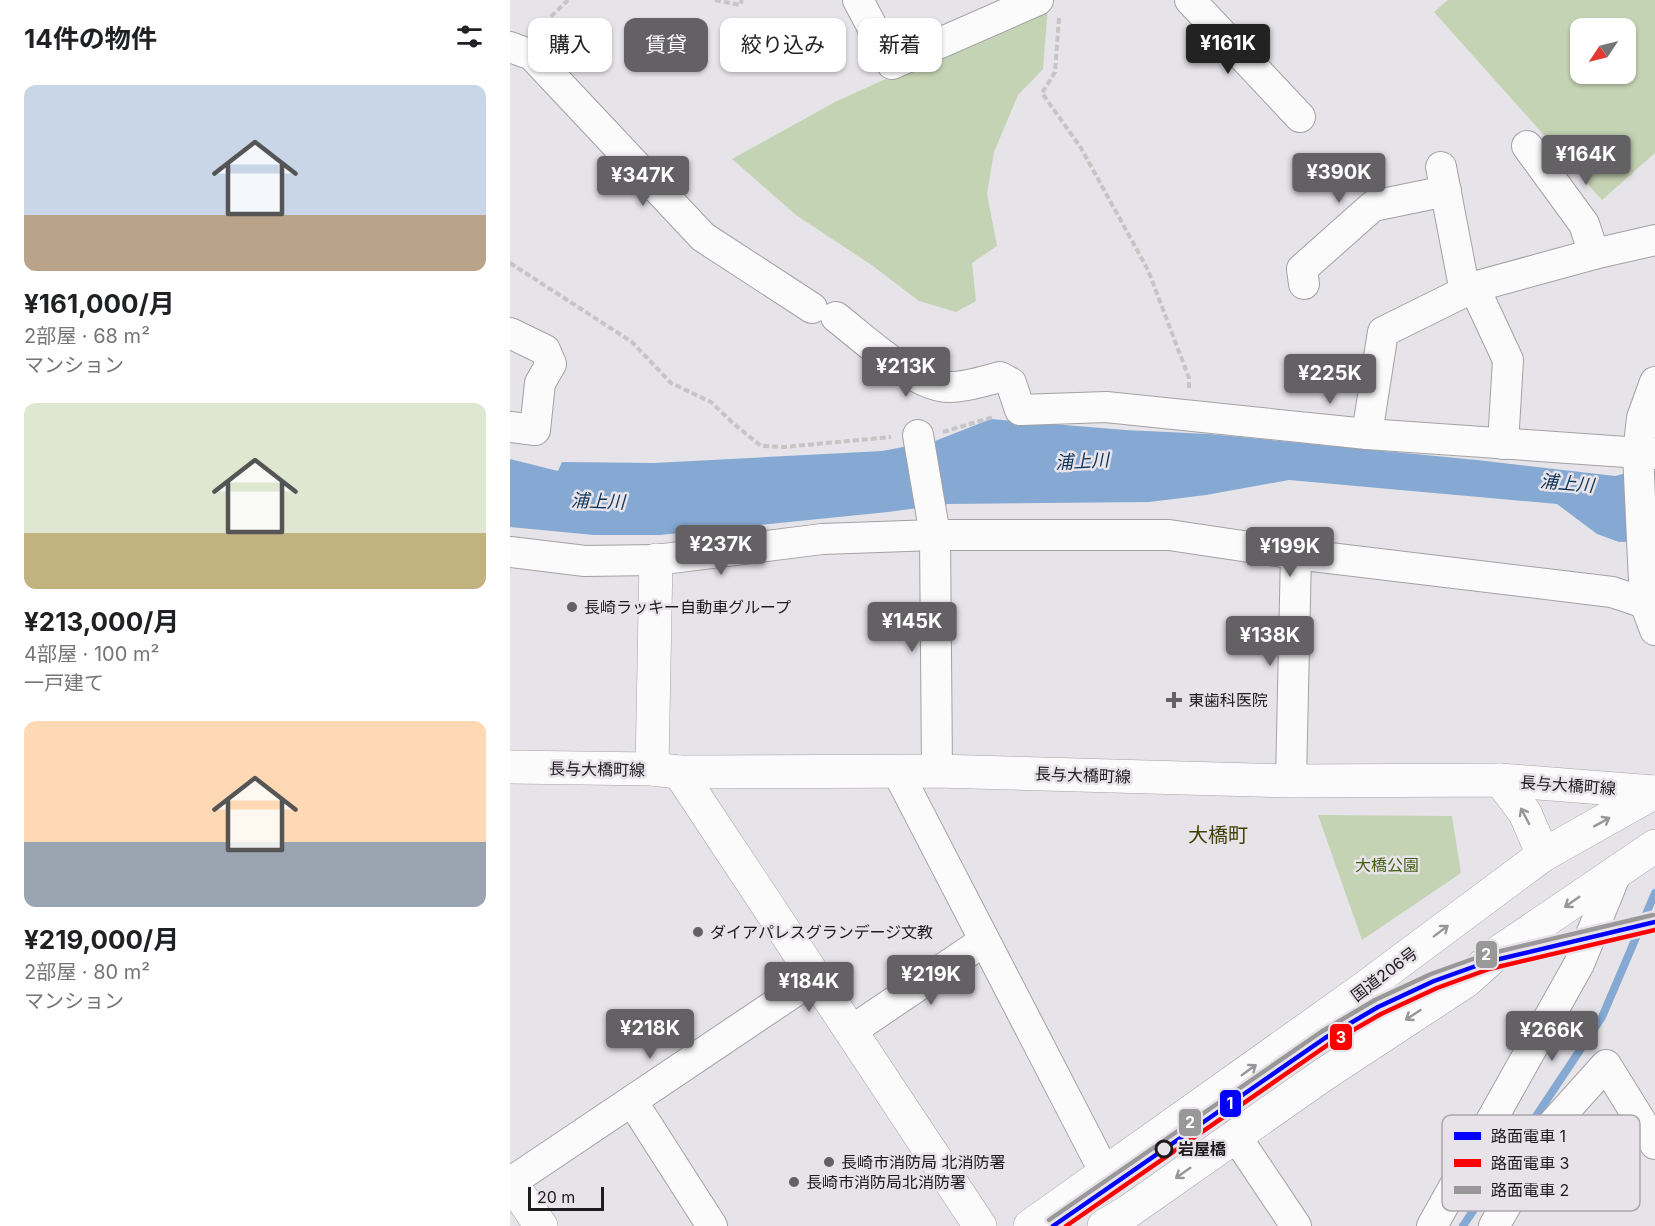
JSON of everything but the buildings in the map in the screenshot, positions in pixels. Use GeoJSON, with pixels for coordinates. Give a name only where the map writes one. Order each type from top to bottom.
{"type":"FeatureCollection","features":[{"type":"Feature","properties":{"kind":"main road"},"geometry":{"type":"LineString","coordinates":[[656,561],[666,770],[816,977],[980,1226]]}},
{"type":"Feature","properties":{"kind":"main road","name":"長与大橋町線"},"geometry":{"type":"LineString","coordinates":[[510,767],[938,771],[1291,781],[1500,780],[1655,792]]}},
{"type":"Feature","properties":{"kind":"main road"},"geometry":{"type":"LineString","coordinates":[[1500,780],[1525,813],[1543,855]]}},
{"type":"Feature","properties":{"kind":"main road","name":"国道206号"},"geometry":{"type":"LineString","coordinates":[[1030,1226],[1359,992],[1543,855],[1655,792]]}},
{"type":"Feature","properties":{"kind":"main road"},"geometry":{"type":"LineString","coordinates":[[1104,1226],[1129,1211],[1323,1075],[1466,981],[1496,954],[1655,846]]}},
{"type":"Feature","properties":{"kind":"main road"},"geometry":{"type":"LineString","coordinates":[[510,1181],[541,1226]]}},
{"type":"Feature","properties":{"kind":"street"},"geometry":{"type":"LineString","coordinates":[[858,0],[892,64],[1049,6]]}},
{"type":"Feature","properties":{"kind":"street"},"geometry":{"type":"LineString","coordinates":[[1190,0],[1300,117]]}},
{"type":"Feature","properties":{"kind":"street"},"geometry":{"type":"LineString","coordinates":[[515,49],[532,55],[703,237],[824,313],[913,375],[937,385],[949,387],[966,385],[1000,376],[1011,383],[1020,410],[1106,407],[1367,434],[1503,444],[1644,461]]}},
{"type":"Feature","properties":{"kind":"street"},"geometry":{"type":"LineString","coordinates":[[1527,146],[1584,224],[1594,254]]}},
{"type":"Feature","properties":{"kind":"street"},"geometry":{"type":"LineString","coordinates":[[1304,284],[1302,269],[1373,206],[1443,179],[1469,289],[1508,360],[1503,444]]}},
{"type":"Feature","properties":{"kind":"street"},"geometry":{"type":"LineString","coordinates":[[1367,434],[1383,332],[1469,289],[1594,254],[1655,240]]}},
{"type":"Feature","properties":{"kind":"street"},"geometry":{"type":"LineString","coordinates":[[510,333],[545,350],[551,364],[540,383],[535,430],[510,428]]}},
{"type":"Feature","properties":{"kind":"street"},"geometry":{"type":"LineString","coordinates":[[1650,617],[1644,571],[1642,418],[1655,382]]}},
{"type":"Feature","properties":{"kind":"street"},"geometry":{"type":"LineString","coordinates":[[918,435],[934,535],[938,771]]}},
{"type":"Feature","properties":{"kind":"street"},"geometry":{"type":"LineString","coordinates":[[510,552],[585,561],[656,561],[822,539],[934,535],[1169,535],[1296,554],[1612,592],[1650,617]]}},
{"type":"Feature","properties":{"kind":"street"},"geometry":{"type":"LineString","coordinates":[[1291,781],[1296,554]]}},
{"type":"Feature","properties":{"kind":"street"},"geometry":{"type":"LineString","coordinates":[[897,771],[1105,1173]]}},
{"type":"Feature","properties":{"kind":"street"},"geometry":{"type":"LineString","coordinates":[[1494,1115],[1579,964],[1617,871]]}},
{"type":"Feature","properties":{"kind":"street"},"geometry":{"type":"LineString","coordinates":[[851,1031],[984,941]]}},
{"type":"Feature","properties":{"kind":"street"},"geometry":{"type":"LineString","coordinates":[[510,1181],[816,977]]}},
{"type":"Feature","properties":{"kind":"street"},"geometry":{"type":"LineString","coordinates":[[1561,1115],[1606,1065],[1637,1115]]}},
{"type":"Feature","properties":{"kind":"street"},"geometry":{"type":"LineString","coordinates":[[632,1101],[712,1226]]}},
{"type":"Feature","properties":{"kind":"street"},"geometry":{"type":"LineString","coordinates":[[1640,1120],[1655,1144]]}},
{"type":"Feature","properties":{"kind":"street"},"geometry":{"type":"LineString","coordinates":[[1235,1135],[1296,1226]]}},
{"type":"Feature","properties":{"kind":"street"},"geometry":{"type":"LineString","coordinates":[[1432,1226],[1442,1208]]}},
{"type":"Feature","properties":{"kind":"street"},"geometry":{"type":"LineString","coordinates":[[1494,1226],[1503,1211]]}},
{"type":"Feature","properties":{"kind":"path"},"geometry":{"type":"LineString","coordinates":[[515,49],[568,0]]}},
{"type":"Feature","properties":{"kind":"path"},"geometry":{"type":"LineString","coordinates":[[715,0],[740,5],[742,0]]}},
{"type":"Feature","properties":{"kind":"path"},"geometry":{"type":"LineString","coordinates":[[1049,6],[1055,72],[1042,93],[1081,148],[1148,270],[1189,378],[1189,414]]}},
{"type":"Feature","properties":{"kind":"path"},"geometry":{"type":"LineString","coordinates":[[510,263],[632,342],[671,382],[711,402],[761,446],[784,447],[943,432],[1020,410]]}},
{"type":"Feature","properties":{"kind":"green space"},"geometry":{"type":"Polygon","coordinates":[[[1448,0],[1655,0],[1655,153],[1602,200],[1434,12],[1448,0]]]}},
{"type":"Feature","properties":{"kind":"green space"},"geometry":{"type":"Polygon","coordinates":[[[1048,5],[1043,69],[1018,95],[994,152],[987,194],[997,246],[972,263],[976,301],[956,312],[919,301],[873,266],[796,215],[732,159],[835,102],[901,72],[942,72],[942,53],[1048,5]]]}},
{"type":"Feature","properties":{"kind":"green space","name":"大橋公園"},"geometry":{"type":"Polygon","coordinates":[[[1318,815],[1452,816],[1461,873],[1362,940],[1318,815]]]}},
{"type":"Feature","properties":{"kind":"water","name":"浦上川"},"geometry":{"type":"Polygon","coordinates":[[[991,419],[1209,434],[1615,476],[1655,466],[1655,534],[1645,541],[1619,542],[1597,534],[1557,504],[1289,480],[1206,495],[1149,502],[948,504],[660,535],[594,535],[510,527],[510,459],[558,471],[562,462],[654,463],[882,451],[935,441],[991,419]]]}},
{"type":"Feature","properties":{"kind":"waterway"},"geometry":{"type":"LineString","coordinates":[[1537,1115],[1602,1017],[1655,893]]}},
{"type":"Feature","properties":{"kind":"waterway"},"geometry":{"type":"LineString","coordinates":[[1463,1226],[1473,1211]]}},
{"type":"Feature","properties":{"kind":"tram line","name":"2"},"geometry":{"type":"LineString","coordinates":[[1049,1220],[1321,1032],[1375,1000],[1431,974],[1484,955],[1653,915]]}},
{"type":"Feature","properties":{"kind":"tram line","name":"1"},"geometry":{"type":"LineString","coordinates":[[1053,1226],[1325,1038],[1378,1007],[1434,981],[1487,962],[1655,922]]}},
{"type":"Feature","properties":{"kind":"tram line","name":"3"},"geometry":{"type":"LineString","coordinates":[[1066,1226],[1329,1044],[1381,1014],[1437,988],[1489,969],[1655,930]]}},
{"type":"Feature","properties":{"kind":"place","name":"長崎ラッキー自動車グループ"},"geometry":{"type":"Point","coordinates":[572,607]}},
{"type":"Feature","properties":{"kind":"place","name":"東歯科医院"},"geometry":{"type":"Point","coordinates":[1174,700]}},
{"type":"Feature","properties":{"kind":"place","name":"ダイアパレスグランデージ文教"},"geometry":{"type":"Point","coordinates":[698,932]}},
{"type":"Feature","properties":{"kind":"place","name":"岩屋橋"},"geometry":{"type":"Point","coordinates":[1164,1149]}},
{"type":"Feature","properties":{"kind":"place","name":"長崎市消防局 北消防署"},"geometry":{"type":"Point","coordinates":[829,1162]}},
{"type":"Feature","properties":{"kind":"place","name":"長崎市消防局北消防署"},"geometry":{"type":"Point","coordinates":[794,1182]}},
{"type":"Feature","properties":{"kind":"district","name":"大橋町"},"geometry":{"type":"Point","coordinates":[1218,835]}}]}
